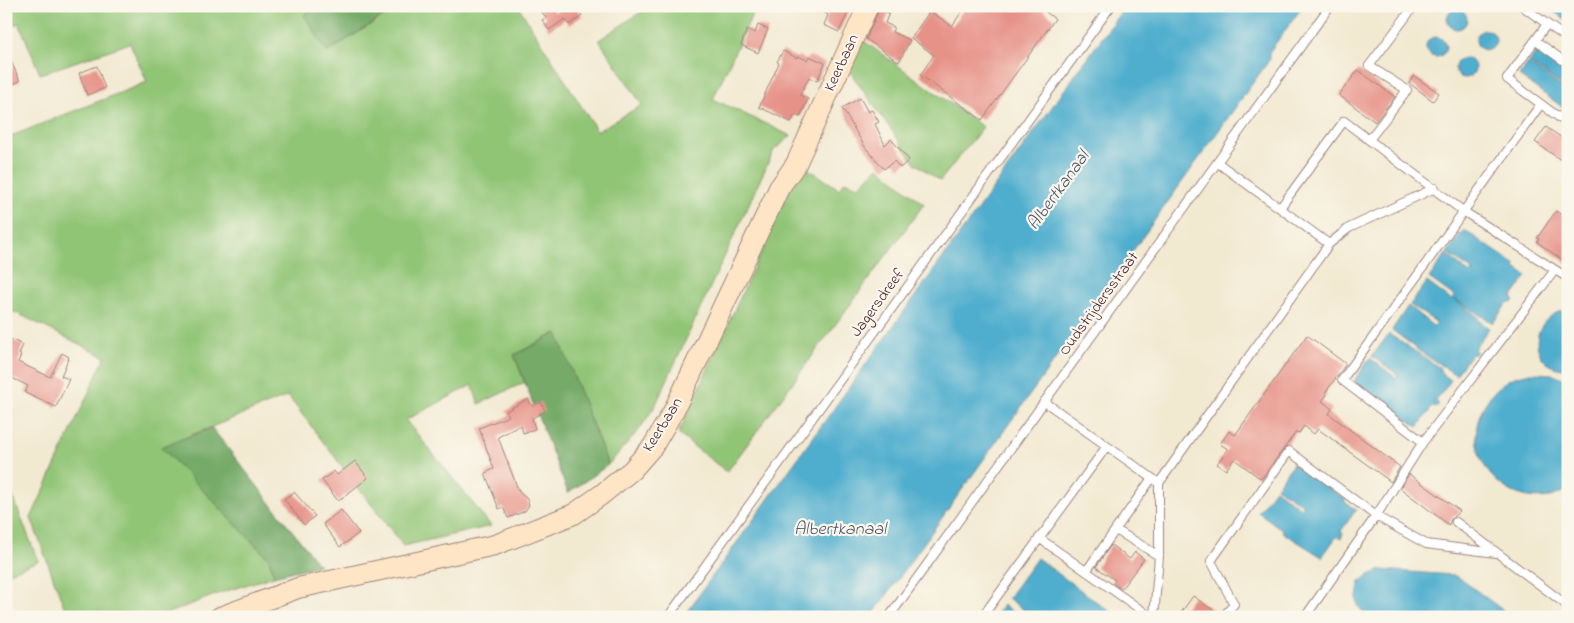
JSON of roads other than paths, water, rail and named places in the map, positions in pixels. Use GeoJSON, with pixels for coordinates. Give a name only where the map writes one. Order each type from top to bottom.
{"type":"FeatureCollection","features":[{"type":"Feature","properties":{"kind":"street","name":"Keerbaan"},"geometry":{"type":"LineString","coordinates":[[220,617],[298,588],[495,545],[574,514],[632,470],[653,446],[674,410],[779,188],[796,164],[868,6]]}},
{"type":"Feature","properties":{"kind":"lane","name":"Jagersdreef"},"geometry":{"type":"LineString","coordinates":[[668,617],[1111,6]]}},
{"type":"Feature","properties":{"kind":"lane","name":"Oudstrijdersstraat"},"geometry":{"type":"LineString","coordinates":[[889,617],[1330,6]]}},
{"type":"Feature","properties":{"kind":"lane"},"geometry":{"type":"LineString","coordinates":[[1369,140],[1407,90],[1369,66],[1414,6]]}},
{"type":"Feature","properties":{"kind":"lane"},"geometry":{"type":"LineString","coordinates":[[1522,6],[1568,39]]}},
{"type":"Feature","properties":{"kind":"lane"},"geometry":{"type":"LineString","coordinates":[[1548,24],[1507,79],[1568,124]]}},
{"type":"Feature","properties":{"kind":"lane"},"geometry":{"type":"LineString","coordinates":[[1536,41],[1568,64]]}},
{"type":"Feature","properties":{"kind":"lane"},"geometry":{"type":"LineString","coordinates":[[1423,442],[1342,380],[1541,104]]}},
{"type":"Feature","properties":{"kind":"lane"},"geometry":{"type":"LineString","coordinates":[[1280,208],[1344,121],[1463,211],[1568,278]]}},
{"type":"Feature","properties":{"kind":"lane"},"geometry":{"type":"LineString","coordinates":[[1218,163],[1329,244]]}},
{"type":"Feature","properties":{"kind":"lane"},"geometry":{"type":"LineString","coordinates":[[1039,538],[1153,617],[1159,556],[1159,483],[1329,244],[1349,228],[1435,188]]}},
{"type":"Feature","properties":{"kind":"lane"},"geometry":{"type":"LineString","coordinates":[[1305,617],[1376,516],[1423,442],[1555,270]]}},
{"type":"Feature","properties":{"kind":"lane"},"geometry":{"type":"LineString","coordinates":[[1045,402],[1159,483]]}},
{"type":"Feature","properties":{"kind":"lane"},"geometry":{"type":"LineString","coordinates":[[982,617],[1107,446]]}},
{"type":"Feature","properties":{"kind":"lane"},"geometry":{"type":"LineString","coordinates":[[1224,617],[1234,604],[1211,561],[1289,451],[1376,516],[1426,544],[1496,553]]}},
{"type":"Feature","properties":{"kind":"lane"},"geometry":{"type":"LineString","coordinates":[[1086,570],[1152,478]]}},
{"type":"Feature","properties":{"kind":"lane"},"geometry":{"type":"LineString","coordinates":[[1456,522],[1568,606]]}},
{"type":"Feature","properties":{"kind":"lane"},"geometry":{"type":"LineString","coordinates":[[1116,530],[1159,556]]}},
{"type":"Feature","properties":{"kind":"water","name":"Albertkanaal"},"geometry":{"type":"Polygon","coordinates":[[[1125,6],[1303,6],[1270,51],[1270,59],[871,617],[683,617],[1125,6]]]}},
{"type":"Feature","properties":{"kind":"water"},"geometry":{"type":"Polygon","coordinates":[[[1546,6],[1568,6],[1568,21],[1546,6]]]}},
{"type":"Feature","properties":{"kind":"water"},"geometry":{"type":"Polygon","coordinates":[[[1457,9],[1464,12],[1467,19],[1464,26],[1457,29],[1450,26],[1447,19],[1450,12],[1457,9]]]}},
{"type":"Feature","properties":{"kind":"water"},"geometry":{"type":"Polygon","coordinates":[[[1486,30],[1493,33],[1496,40],[1493,47],[1486,50],[1479,47],[1476,40],[1479,33],[1486,30]]]}},
{"type":"Feature","properties":{"kind":"water"},"geometry":{"type":"Polygon","coordinates":[[[1436,37],[1443,40],[1446,47],[1443,54],[1436,57],[1429,54],[1426,47],[1429,40],[1436,37]]]}},
{"type":"Feature","properties":{"kind":"water"},"geometry":{"type":"Polygon","coordinates":[[[1539,49],[1568,70],[1568,90],[1529,62],[1539,49]]]}},
{"type":"Feature","properties":{"kind":"water"},"geometry":{"type":"Polygon","coordinates":[[[1465,58],[1472,61],[1475,68],[1472,75],[1465,78],[1458,75],[1455,68],[1458,61],[1465,58]]]}},
{"type":"Feature","properties":{"kind":"water"},"geometry":{"type":"Polygon","coordinates":[[[1528,63],[1568,92],[1568,111],[1519,76],[1528,63]]]}},
{"type":"Feature","properties":{"kind":"water"},"geometry":{"type":"Polygon","coordinates":[[[1464,230],[1516,265],[1515,268],[1527,276],[1512,297],[1514,300],[1512,303],[1508,302],[1493,323],[1454,299],[1489,328],[1474,349],[1477,352],[1474,355],[1471,354],[1456,375],[1416,349],[1392,330],[1408,306],[1433,326],[1436,325],[1436,322],[1410,305],[1427,282],[1451,300],[1453,298],[1454,296],[1429,278],[1446,254],[1470,274],[1473,273],[1472,270],[1447,253],[1464,230]]]}},
{"type":"Feature","properties":{"kind":"water"},"geometry":{"type":"Polygon","coordinates":[[[1561,311],[1568,311],[1568,369],[1556,368],[1547,363],[1540,355],[1538,346],[1538,336],[1542,326],[1549,317],[1561,311]]]}},
{"type":"Feature","properties":{"kind":"water"},"geometry":{"type":"Polygon","coordinates":[[[1389,334],[1440,368],[1440,372],[1451,380],[1436,401],[1439,404],[1436,407],[1433,406],[1418,427],[1378,401],[1354,381],[1370,358],[1395,377],[1398,377],[1397,374],[1372,356],[1389,334]]]}},
{"type":"Feature","properties":{"kind":"water"},"geometry":{"type":"Polygon","coordinates":[[[1531,373],[1552,374],[1568,380],[1568,490],[1550,497],[1530,497],[1512,492],[1497,481],[1486,468],[1479,451],[1476,434],[1480,416],[1489,398],[1509,380],[1531,373]]]}},
{"type":"Feature","properties":{"kind":"water"},"geometry":{"type":"Polygon","coordinates":[[[1293,464],[1345,499],[1345,502],[1356,510],[1341,531],[1343,534],[1341,538],[1337,536],[1322,557],[1282,532],[1283,530],[1258,512],[1275,489],[1300,508],[1302,507],[1302,504],[1276,487],[1293,464]]]}},
{"type":"Feature","properties":{"kind":"water"},"geometry":{"type":"Polygon","coordinates":[[[1037,558],[1117,617],[1033,617],[1008,598],[1037,558]]]}},
{"type":"Feature","properties":{"kind":"water"},"geometry":{"type":"Polygon","coordinates":[[[1381,570],[1453,575],[1512,617],[1369,617],[1358,606],[1359,583],[1369,575],[1381,570]]]}},
{"type":"Feature","properties":{"kind":"water"},"geometry":{"type":"Polygon","coordinates":[[[1003,605],[1019,617],[994,617],[1003,605]]]}}]}
